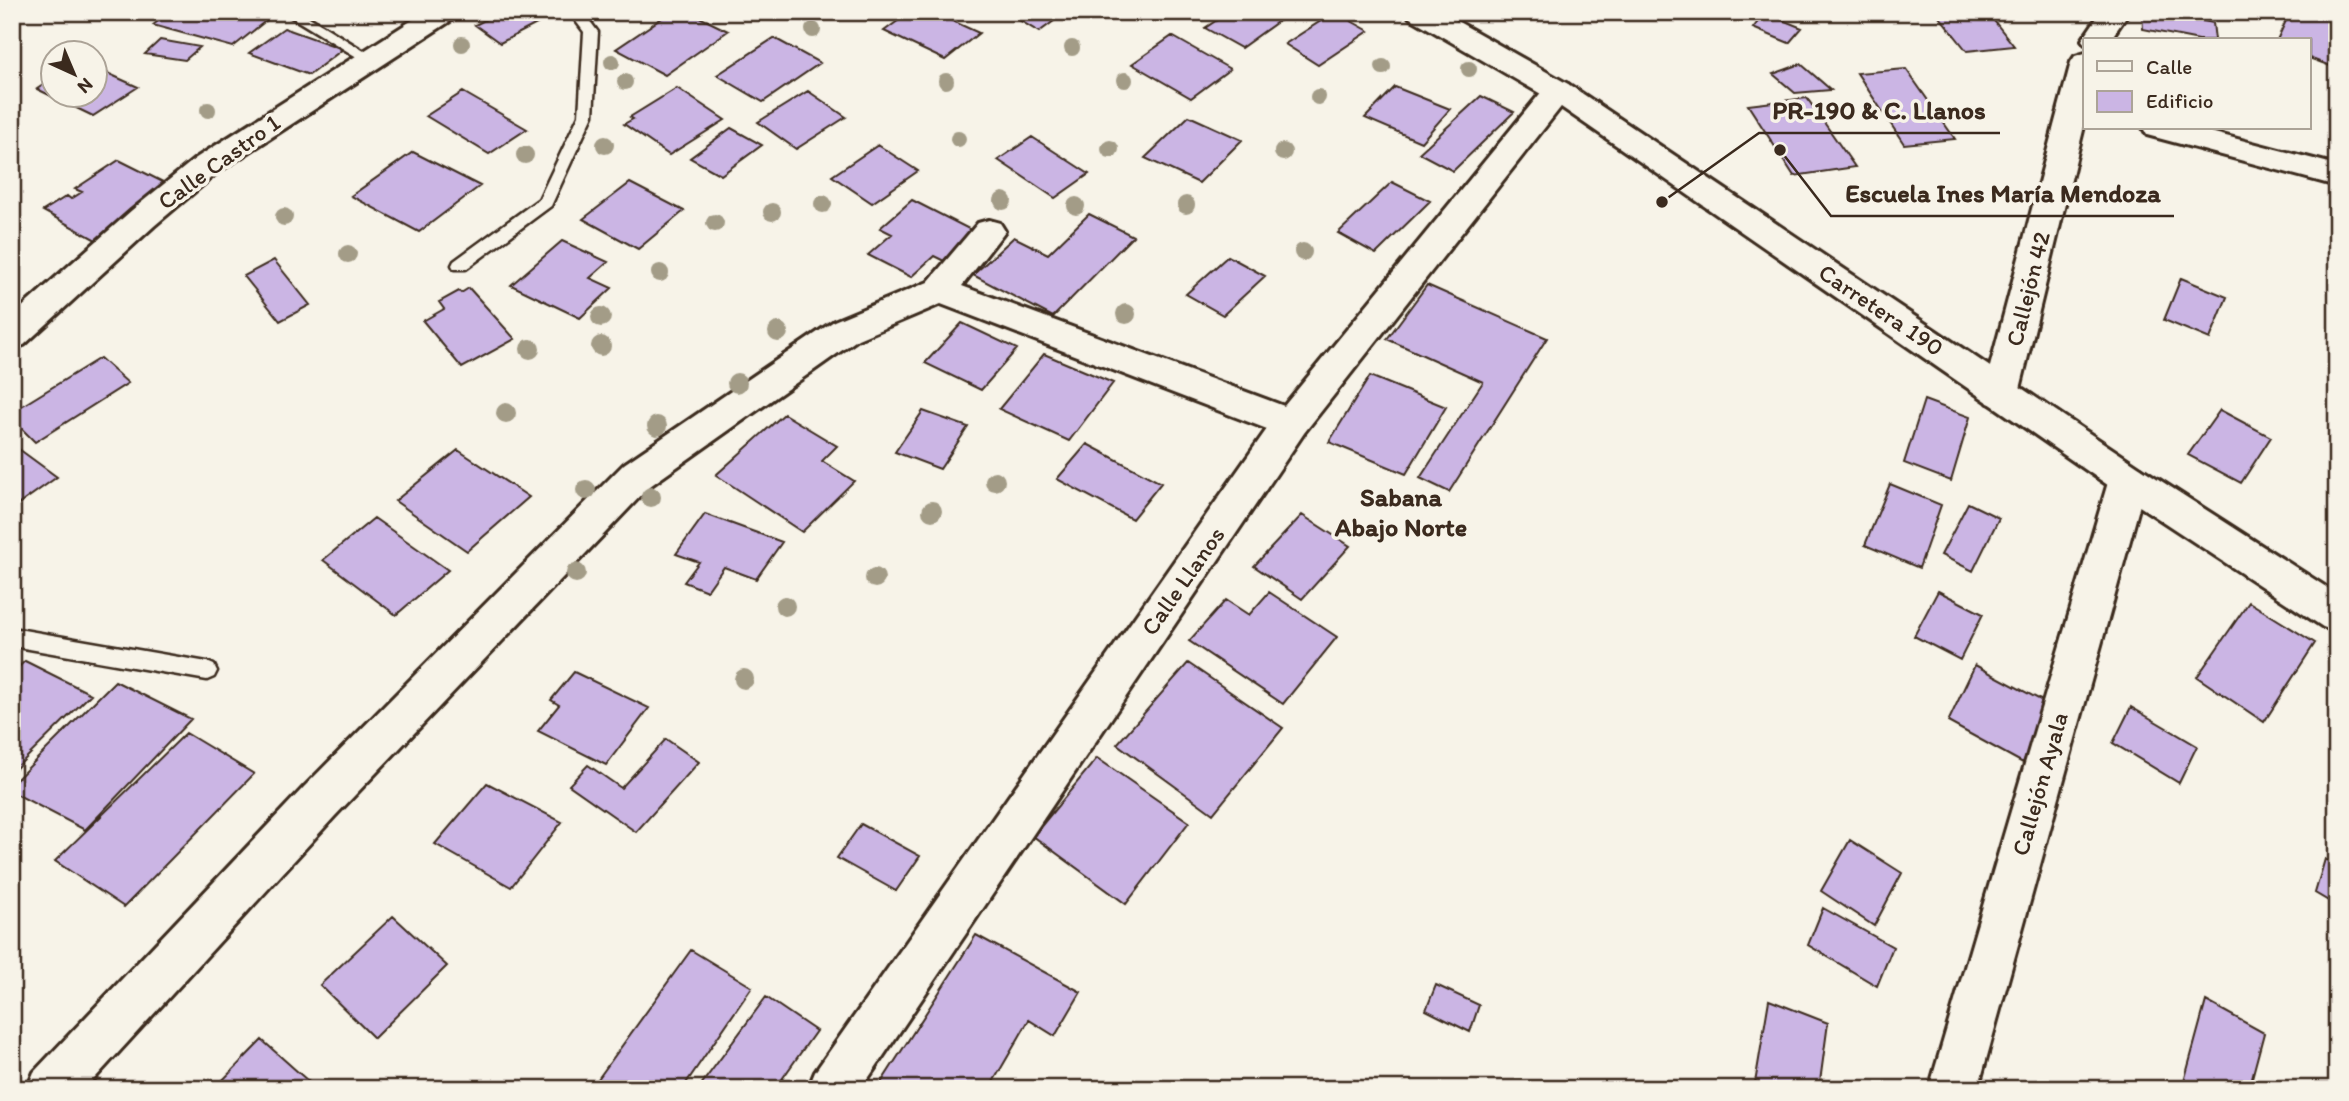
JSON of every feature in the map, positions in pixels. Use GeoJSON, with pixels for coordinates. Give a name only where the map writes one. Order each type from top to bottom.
{"type":"FeatureCollection","features":[{"type":"Feature","properties":{"kind":"street","name":"Calle Castro 1"},"geometry":{"type":"LineString","coordinates":[[12,337],[143,218],[207,165],[445,12]]}},
{"type":"Feature","properties":{"kind":"street","name":"Carretera 190"},"geometry":{"type":"LineString","coordinates":[[1420,12],[1558,91],[2128,479],[2337,615]]}},
{"type":"Feature","properties":{"kind":"street"},"geometry":{"type":"LineString","coordinates":[[2096,38],[2115,12]]}},
{"type":"Feature","properties":{"kind":"street","name":"Callejón 42"},"geometry":{"type":"LineString","coordinates":[[2001,393],[2080,106],[2083,80]]}},
{"type":"Feature","properties":{"kind":"street","name":"Calle Llanos"},"geometry":{"type":"LineString","coordinates":[[832,1089],[1291,423],[1558,91]]}},
{"type":"Feature","properties":{"kind":"street"},"geometry":{"type":"LineString","coordinates":[[2165,130],[2337,176]]}},
{"type":"Feature","properties":{"kind":"street"},"geometry":{"type":"LineString","coordinates":[[51,1089],[319,802],[637,475],[846,330],[940,291],[989,231]]}},
{"type":"Feature","properties":{"kind":"street"},"geometry":{"type":"LineString","coordinates":[[940,291],[1291,423]]}},
{"type":"Feature","properties":{"kind":"street","name":"Callejón Ayala"},"geometry":{"type":"LineString","coordinates":[[1953,1089],[2128,479]]}},
{"type":"Feature","properties":{"kind":"lane"},"geometry":{"type":"LineString","coordinates":[[290,12],[370,59]]}},
{"type":"Feature","properties":{"kind":"lane"},"geometry":{"type":"LineString","coordinates":[[460,265],[545,202],[586,116],[590,32],[576,12]]}},
{"type":"Feature","properties":{"kind":"lane"},"geometry":{"type":"LineString","coordinates":[[12,637],[207,671]]}},
{"type":"Feature","properties":{"kind":"building"},"geometry":{"type":"Polygon","coordinates":[[[170,12],[261,12],[273,15],[233,47],[153,25],[170,12]]]}},
{"type":"Feature","properties":{"kind":"building"},"geometry":{"type":"Polygon","coordinates":[[[500,12],[558,13],[500,43],[475,25],[500,12]]]}},
{"type":"Feature","properties":{"kind":"building"},"geometry":{"type":"Polygon","coordinates":[[[671,12],[689,12],[728,31],[665,75],[616,49],[671,12]]]}},
{"type":"Feature","properties":{"kind":"building"},"geometry":{"type":"Polygon","coordinates":[[[910,12],[933,12],[979,33],[945,60],[884,31],[910,12]]]}},
{"type":"Feature","properties":{"kind":"building"},"geometry":{"type":"Polygon","coordinates":[[[1006,12],[1066,12],[1039,32],[1006,12]]]}},
{"type":"Feature","properties":{"kind":"building"},"geometry":{"type":"Polygon","coordinates":[[[1229,12],[1282,12],[1287,15],[1241,48],[1205,28],[1229,12]]]}},
{"type":"Feature","properties":{"kind":"building"},"geometry":{"type":"Polygon","coordinates":[[[1335,12],[1369,31],[1318,65],[1285,44],[1335,12]]]}},
{"type":"Feature","properties":{"kind":"building"},"geometry":{"type":"Polygon","coordinates":[[[1936,12],[1987,12],[2014,46],[1967,51],[1936,12]]]}},
{"type":"Feature","properties":{"kind":"building"},"geometry":{"type":"Polygon","coordinates":[[[2142,12],[2161,12],[2213,23],[2215,38],[2189,38],[2143,29],[2142,12]]]}},
{"type":"Feature","properties":{"kind":"building"},"geometry":{"type":"Polygon","coordinates":[[[2290,12],[2337,12],[2337,58],[2333,67],[2310,58],[2310,38],[2278,38],[2290,12]]]}},
{"type":"Feature","properties":{"kind":"building"},"geometry":{"type":"Polygon","coordinates":[[[1765,13],[1802,28],[1789,43],[1753,28],[1765,13]]]}},
{"type":"Feature","properties":{"kind":"building"},"geometry":{"type":"Polygon","coordinates":[[[284,28],[343,49],[309,75],[249,53],[284,28]]]}},
{"type":"Feature","properties":{"kind":"building"},"geometry":{"type":"Polygon","coordinates":[[[1172,36],[1230,69],[1191,98],[1132,64],[1172,36]]]}},
{"type":"Feature","properties":{"kind":"building"},"geometry":{"type":"Polygon","coordinates":[[[774,38],[820,63],[763,102],[717,75],[774,38]]]}},
{"type":"Feature","properties":{"kind":"building"},"geometry":{"type":"Polygon","coordinates":[[[160,40],[200,47],[185,60],[145,54],[160,40]]]}},
{"type":"Feature","properties":{"kind":"building"},"geometry":{"type":"Polygon","coordinates":[[[1801,64],[1831,90],[1795,93],[1773,74],[1801,64]]]}},
{"type":"Feature","properties":{"kind":"building"},"geometry":{"type":"Polygon","coordinates":[[[1906,69],[1955,139],[1904,144],[1857,73],[1906,69]]]}},
{"type":"Feature","properties":{"kind":"building"},"geometry":{"type":"Polygon","coordinates":[[[108,73],[138,87],[108,106],[108,73]]]}},
{"type":"Feature","properties":{"kind":"building"},"geometry":{"type":"Polygon","coordinates":[[[1395,87],[1450,109],[1421,142],[1365,118],[1395,87]]]}},
{"type":"Feature","properties":{"kind":"building"},"geometry":{"type":"Polygon","coordinates":[[[677,88],[725,120],[669,155],[624,124],[633,119],[630,117],[677,88]]]}},
{"type":"Feature","properties":{"kind":"building"},"geometry":{"type":"Polygon","coordinates":[[[808,91],[846,117],[796,149],[758,122],[808,91]]]}},
{"type":"Feature","properties":{"kind":"building"},"geometry":{"type":"Polygon","coordinates":[[[463,92],[527,129],[489,154],[426,116],[463,92]]]}},
{"type":"Feature","properties":{"kind":"building"},"geometry":{"type":"Polygon","coordinates":[[[1481,96],[1514,112],[1453,171],[1419,153],[1481,96]]]}},
{"type":"Feature","properties":{"kind":"building"},"geometry":{"type":"Polygon","coordinates":[[[1807,98],[1855,167],[1794,176],[1748,105],[1807,98]]]}},
{"type":"Feature","properties":{"kind":"building"},"geometry":{"type":"Polygon","coordinates":[[[76,108],[105,108],[93,116],[76,108]]]}},
{"type":"Feature","properties":{"kind":"building"},"geometry":{"type":"Polygon","coordinates":[[[1189,116],[1242,140],[1199,183],[1145,158],[1189,116]]]}},
{"type":"Feature","properties":{"kind":"building"},"geometry":{"type":"Polygon","coordinates":[[[731,128],[762,145],[721,175],[690,158],[731,128]]]}},
{"type":"Feature","properties":{"kind":"building"},"geometry":{"type":"Polygon","coordinates":[[[1032,137],[1089,174],[1055,198],[998,160],[1032,137]]]}},
{"type":"Feature","properties":{"kind":"building"},"geometry":{"type":"Polygon","coordinates":[[[878,145],[918,171],[872,203],[832,176],[878,145]]]}},
{"type":"Feature","properties":{"kind":"building"},"geometry":{"type":"Polygon","coordinates":[[[413,152],[480,186],[419,232],[351,196],[413,152]]]}},
{"type":"Feature","properties":{"kind":"building"},"geometry":{"type":"Polygon","coordinates":[[[119,160],[171,186],[105,245],[43,211],[67,196],[71,199],[82,192],[75,189],[119,160]]]}},
{"type":"Feature","properties":{"kind":"building"},"geometry":{"type":"Polygon","coordinates":[[[1392,182],[1430,201],[1376,254],[1338,233],[1392,182]]]}},
{"type":"Feature","properties":{"kind":"building"},"geometry":{"type":"Polygon","coordinates":[[[630,183],[684,211],[638,249],[583,219],[630,183]]]}},
{"type":"Feature","properties":{"kind":"building"},"geometry":{"type":"Polygon","coordinates":[[[912,200],[975,232],[944,261],[934,256],[911,277],[868,255],[892,234],[880,228],[912,200]]]}},
{"type":"Feature","properties":{"kind":"building"},"geometry":{"type":"Polygon","coordinates":[[[1089,214],[1133,236],[1053,317],[973,275],[1014,237],[1048,254],[1089,214]]]}},
{"type":"Feature","properties":{"kind":"building"},"geometry":{"type":"Polygon","coordinates":[[[562,241],[608,262],[590,278],[612,288],[580,318],[511,285],[562,241]]]}},
{"type":"Feature","properties":{"kind":"building"},"geometry":{"type":"Polygon","coordinates":[[[1228,256],[1265,276],[1223,315],[1186,294],[1228,256]]]}},
{"type":"Feature","properties":{"kind":"building"},"geometry":{"type":"Polygon","coordinates":[[[274,260],[310,305],[280,321],[244,276],[274,260]]]}},
{"type":"Feature","properties":{"kind":"building"},"geometry":{"type":"Polygon","coordinates":[[[2181,278],[2227,297],[2210,339],[2164,320],[2181,278]]]}},
{"type":"Feature","properties":{"kind":"building"},"geometry":{"type":"Polygon","coordinates":[[[1427,285],[1547,338],[1449,492],[1420,478],[1483,382],[1387,339],[1427,285]]]}},
{"type":"Feature","properties":{"kind":"building"},"geometry":{"type":"Polygon","coordinates":[[[469,288],[515,339],[462,368],[423,321],[444,309],[439,302],[469,288]]]}},
{"type":"Feature","properties":{"kind":"building"},"geometry":{"type":"Polygon","coordinates":[[[962,323],[1017,349],[981,390],[925,363],[962,323]]]}},
{"type":"Feature","properties":{"kind":"building"},"geometry":{"type":"Polygon","coordinates":[[[1044,354],[1113,383],[1069,441],[999,409],[1044,354]]]}},
{"type":"Feature","properties":{"kind":"building"},"geometry":{"type":"Polygon","coordinates":[[[100,358],[128,383],[35,442],[12,419],[12,412],[100,358]]]}},
{"type":"Feature","properties":{"kind":"building"},"geometry":{"type":"Polygon","coordinates":[[[1370,376],[1446,407],[1406,474],[1329,442],[1370,376]]]}},
{"type":"Feature","properties":{"kind":"building"},"geometry":{"type":"Polygon","coordinates":[[[1924,400],[1970,417],[1951,481],[1904,463],[1924,400]]]}},
{"type":"Feature","properties":{"kind":"building"},"geometry":{"type":"Polygon","coordinates":[[[2220,410],[2271,437],[2241,483],[2188,455],[2220,410]]]}},
{"type":"Feature","properties":{"kind":"building"},"geometry":{"type":"Polygon","coordinates":[[[923,411],[968,427],[940,469],[895,452],[923,411]]]}},
{"type":"Feature","properties":{"kind":"building"},"geometry":{"type":"Polygon","coordinates":[[[784,414],[837,446],[822,461],[854,481],[802,532],[716,475],[784,414]]]}},
{"type":"Feature","properties":{"kind":"building"},"geometry":{"type":"Polygon","coordinates":[[[12,444],[57,477],[12,509],[12,444]]]}},
{"type":"Feature","properties":{"kind":"building"},"geometry":{"type":"Polygon","coordinates":[[[1087,444],[1161,483],[1132,519],[1057,479],[1087,444]]]}},
{"type":"Feature","properties":{"kind":"building"},"geometry":{"type":"Polygon","coordinates":[[[458,450],[529,497],[467,551],[395,501],[458,450]]]}},
{"type":"Feature","properties":{"kind":"building"},"geometry":{"type":"Polygon","coordinates":[[[1890,484],[1941,505],[1919,568],[1865,545],[1890,484]]]}},
{"type":"Feature","properties":{"kind":"building"},"geometry":{"type":"Polygon","coordinates":[[[1968,503],[1999,518],[1973,571],[1941,555],[1968,503]]]}},
{"type":"Feature","properties":{"kind":"building"},"geometry":{"type":"Polygon","coordinates":[[[705,514],[782,542],[756,579],[724,567],[707,591],[684,582],[699,562],[676,554],[705,514]]]}},
{"type":"Feature","properties":{"kind":"building"},"geometry":{"type":"Polygon","coordinates":[[[1302,515],[1350,546],[1302,599],[1254,566],[1302,515]]]}},
{"type":"Feature","properties":{"kind":"building"},"geometry":{"type":"Polygon","coordinates":[[[374,518],[448,570],[396,615],[323,560],[374,518]]]}},
{"type":"Feature","properties":{"kind":"building"},"geometry":{"type":"Polygon","coordinates":[[[1938,591],[1983,614],[1960,660],[1914,636],[1938,591]]]}},
{"type":"Feature","properties":{"kind":"building"},"geometry":{"type":"Polygon","coordinates":[[[1269,592],[1337,637],[1283,704],[1189,641],[1226,600],[1249,615],[1269,592]]]}},
{"type":"Feature","properties":{"kind":"building"},"geometry":{"type":"Polygon","coordinates":[[[2249,602],[2315,643],[2264,722],[2197,677],[2249,602]]]}},
{"type":"Feature","properties":{"kind":"building"},"geometry":{"type":"Polygon","coordinates":[[[25,661],[91,694],[12,772],[12,673],[25,661]]]}},
{"type":"Feature","properties":{"kind":"building"},"geometry":{"type":"Polygon","coordinates":[[[1188,663],[1283,728],[1213,814],[1117,744],[1188,663]]]}},
{"type":"Feature","properties":{"kind":"building"},"geometry":{"type":"Polygon","coordinates":[[[1975,665],[2048,704],[2023,763],[1948,722],[1975,665]]]}},
{"type":"Feature","properties":{"kind":"building"},"geometry":{"type":"Polygon","coordinates":[[[574,672],[649,708],[606,765],[538,731],[559,705],[551,700],[574,672]]]}},
{"type":"Feature","properties":{"kind":"building"},"geometry":{"type":"Polygon","coordinates":[[[115,681],[191,719],[85,830],[12,792],[12,784],[115,681]]]}},
{"type":"Feature","properties":{"kind":"building"},"geometry":{"type":"Polygon","coordinates":[[[2131,707],[2197,746],[2179,783],[2113,743],[2131,707]]]}},
{"type":"Feature","properties":{"kind":"building"},"geometry":{"type":"Polygon","coordinates":[[[186,733],[254,774],[124,907],[55,861],[186,733]]]}},
{"type":"Feature","properties":{"kind":"building"},"geometry":{"type":"Polygon","coordinates":[[[666,739],[699,762],[636,832],[569,785],[588,765],[621,788],[666,739]]]}},
{"type":"Feature","properties":{"kind":"building"},"geometry":{"type":"Polygon","coordinates":[[[1097,758],[1189,822],[1126,904],[1033,836],[1097,758]]]}},
{"type":"Feature","properties":{"kind":"building"},"geometry":{"type":"Polygon","coordinates":[[[487,783],[562,822],[511,887],[435,844],[487,783]]]}},
{"type":"Feature","properties":{"kind":"building"},"geometry":{"type":"Polygon","coordinates":[[[861,824],[920,856],[896,891],[837,858],[861,824]]]}},
{"type":"Feature","properties":{"kind":"building"},"geometry":{"type":"Polygon","coordinates":[[[1850,840],[1902,873],[1874,926],[1821,891],[1850,840]]]}},
{"type":"Feature","properties":{"kind":"building"},"geometry":{"type":"Polygon","coordinates":[[[2325,859],[2337,865],[2337,906],[2315,893],[2325,859]]]}},
{"type":"Feature","properties":{"kind":"building"},"geometry":{"type":"Polygon","coordinates":[[[1823,908],[1893,947],[1877,986],[1808,945],[1823,908]]]}},
{"type":"Feature","properties":{"kind":"building"},"geometry":{"type":"Polygon","coordinates":[[[393,916],[447,966],[374,1038],[320,985],[393,916]]]}},
{"type":"Feature","properties":{"kind":"building"},"geometry":{"type":"Polygon","coordinates":[[[976,935],[1081,992],[1055,1036],[1029,1020],[989,1089],[877,1089],[976,935]]]}},
{"type":"Feature","properties":{"kind":"building"},"geometry":{"type":"Polygon","coordinates":[[[691,950],[752,987],[682,1089],[597,1089],[593,1086],[691,950]]]}},
{"type":"Feature","properties":{"kind":"building"},"geometry":{"type":"Polygon","coordinates":[[[1436,985],[1479,1005],[1470,1032],[1426,1010],[1436,985]]]}},
{"type":"Feature","properties":{"kind":"building"},"geometry":{"type":"Polygon","coordinates":[[[766,997],[816,1031],[775,1089],[698,1089],[766,997]]]}},
{"type":"Feature","properties":{"kind":"building"},"geometry":{"type":"Polygon","coordinates":[[[1769,1000],[1828,1023],[1819,1089],[1754,1089],[1769,1000]]]}},
{"type":"Feature","properties":{"kind":"building"},"geometry":{"type":"Polygon","coordinates":[[[2206,1001],[2264,1033],[2249,1089],[2182,1089],[2206,1001]]]}},
{"type":"Feature","properties":{"kind":"building"},"geometry":{"type":"Polygon","coordinates":[[[262,1040],[317,1089],[214,1089],[262,1040]]]}},
{"type":"Feature","properties":{"kind":"place","name":"Escuela Ines María Mendoza"},"geometry":{"type":"Point","coordinates":[1780,150]}},
{"type":"Feature","properties":{"kind":"place","name":"PR-190 & C. Llanos"},"geometry":{"type":"Point","coordinates":[1662,202]}},
{"type":"Feature","properties":{"kind":"district","name":"Sabana Abajo Norte"},"geometry":{"type":"Point","coordinates":[1401,512]}}]}
